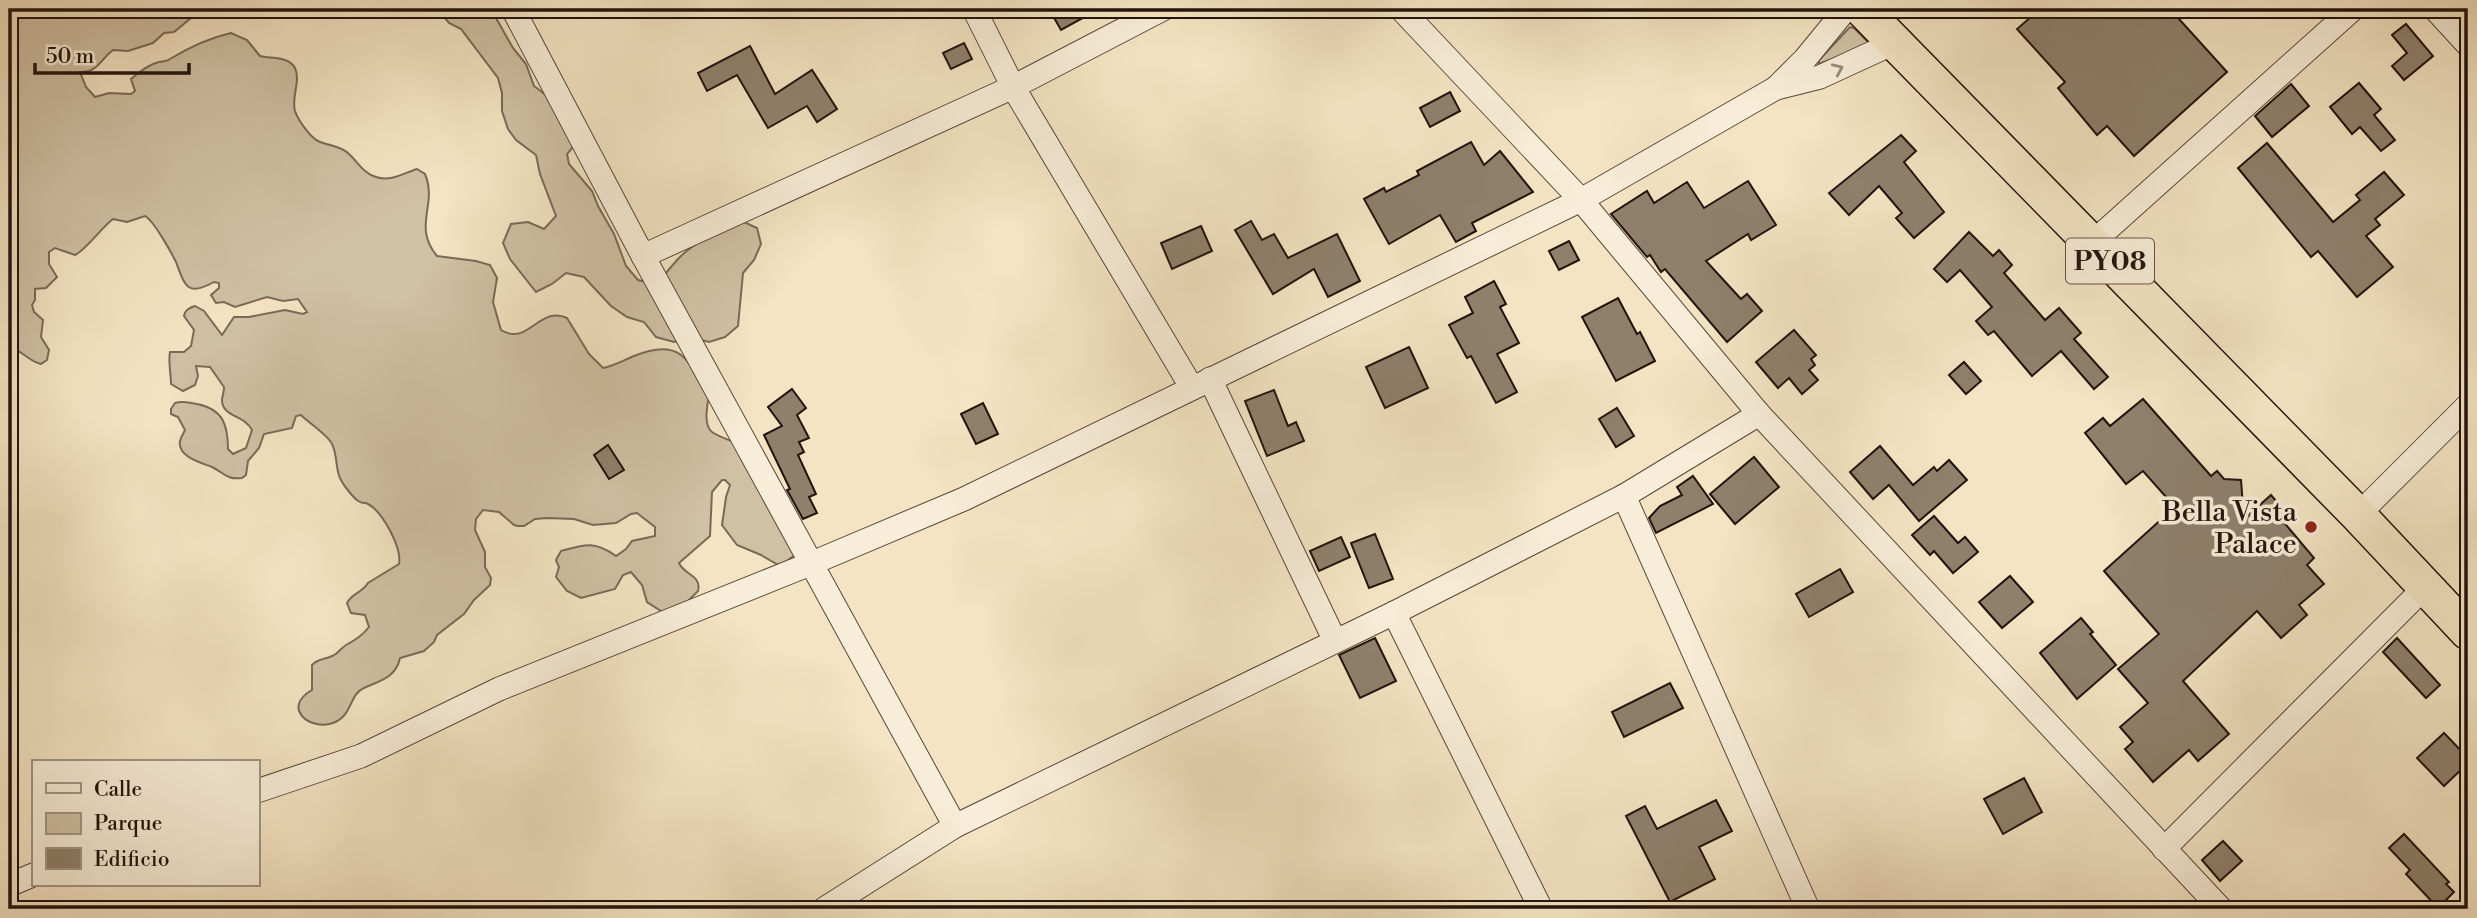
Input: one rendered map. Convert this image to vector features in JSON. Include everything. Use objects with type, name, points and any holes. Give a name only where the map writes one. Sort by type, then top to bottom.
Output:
[{"type":"highway","name":"PY08","points":[[1865,11],[2358,515],[2468,632]]},
{"type":"street","points":[[513,9],[643,256],[955,826]]},
{"type":"street","points":[[975,9],[1013,87],[1201,383],[1335,641]]},
{"type":"street","points":[[643,256],[1013,87],[1163,9]]},
{"type":"street","points":[[1401,9],[1581,200],[1759,414],[2221,909]]},
{"type":"street","points":[[2092,243],[2353,9]]},
{"type":"street","points":[[2435,9],[2468,45]]},
{"type":"street","points":[[259,790],[361,757],[499,689],[964,499],[1581,200],[1776,88],[1805,59],[1865,11]]},
{"type":"street","points":[[1776,88],[1820,77],[1896,42]]},
{"type":"street","points":[[2358,515],[2468,405]]},
{"type":"street","points":[[824,909],[955,826],[1394,612],[1624,496],[1759,414]]},
{"type":"street","points":[[1624,496],[1808,909]]},
{"type":"street","points":[[2164,849],[2426,586]]},
{"type":"street","points":[[1394,612],[1541,909]]},
{"type":"street","points":[[9,885],[32,875]]},
{"type":"green space","points":[[9,9],[202,9],[174,32],[164,33],[153,43],[128,51],[113,50],[95,68],[80,72],[86,87],[95,97],[109,93],[131,94],[135,91],[131,79],[145,69],[231,33],[247,40],[260,56],[289,61],[297,73],[295,111],[315,139],[345,150],[364,170],[376,177],[392,178],[417,169],[425,174],[429,196],[426,235],[430,245],[437,256],[490,265],[497,278],[493,302],[501,330],[510,334],[519,333],[549,317],[557,315],[567,318],[589,354],[603,368],[662,349],[681,355],[710,394],[706,414],[709,429],[743,446],[795,555],[780,566],[737,545],[722,525],[730,485],[722,480],[712,492],[710,536],[679,563],[695,578],[698,591],[676,613],[664,613],[647,602],[642,585],[631,572],[623,575],[615,589],[581,598],[567,591],[556,577],[559,567],[556,560],[561,551],[590,545],[616,556],[632,541],[655,536],[655,527],[637,513],[616,523],[593,525],[574,519],[547,518],[535,519],[524,526],[518,526],[499,512],[483,510],[476,519],[475,530],[485,552],[485,567],[491,578],[490,585],[464,614],[437,635],[424,651],[400,658],[391,674],[359,691],[339,720],[324,725],[308,721],[302,716],[299,704],[312,690],[312,665],[336,654],[369,627],[365,615],[351,613],[347,603],[368,583],[399,564],[398,549],[380,514],[368,504],[358,501],[342,482],[330,441],[301,415],[296,416],[292,428],[264,434],[259,448],[248,461],[246,475],[242,478],[229,477],[186,455],[180,447],[185,430],[178,417],[171,414],[175,403],[206,406],[218,414],[227,433],[228,449],[233,454],[246,448],[252,430],[244,421],[225,409],[222,399],[224,387],[210,367],[196,366],[198,376],[195,385],[183,391],[171,384],[169,360],[170,352],[184,352],[191,346],[194,330],[184,316],[185,312],[195,306],[204,311],[222,335],[234,317],[285,310],[303,314],[307,312],[298,299],[283,301],[267,297],[235,307],[224,302],[216,303],[211,295],[219,288],[219,283],[214,282],[198,289],[188,287],[166,244],[149,219],[145,216],[127,222],[113,219],[75,255],[55,248],[49,252],[49,264],[57,277],[46,288],[35,289],[32,305],[34,312],[43,320],[41,337],[49,350],[47,360],[41,364],[36,363],[9,347]]},
{"type":"green space","points":[[437,9],[497,9],[496,18],[513,48],[526,64],[534,86],[551,99],[573,147],[567,154],[569,164],[592,191],[614,234],[626,266],[638,280],[655,284],[692,247],[742,221],[757,228],[761,244],[754,260],[743,273],[738,326],[725,337],[709,342],[691,337],[674,342],[656,337],[644,322],[627,317],[611,306],[584,277],[566,273],[536,292],[510,259],[503,243],[511,224],[528,222],[544,229],[556,216],[540,174],[536,155],[516,140],[508,129],[502,111],[502,93],[498,78],[461,29],[449,23]]},
{"type":"green space","points":[[1850,27],[1868,42],[1866,46],[1819,64],[1819,60]]},
{"type":"building","points":[[1049,9],[1099,9],[1061,30]]},
{"type":"building","points":[[2040,9],[2170,9],[2227,72],[2134,156],[2107,126],[2097,135],[2058,88],[2065,82],[2017,29]]},
{"type":"building","points":[[2406,24],[2433,56],[2404,80],[2392,66],[2407,53],[2392,35]]},
{"type":"building","points":[[964,43],[972,59],[951,69],[943,53]]},
{"type":"building","points":[[750,46],[775,94],[812,70],[837,109],[817,122],[807,106],[768,128],[737,75],[707,91],[698,73]]},
{"type":"building","points":[[2359,83],[2381,109],[2374,115],[2395,140],[2381,151],[2360,127],[2352,134],[2330,107]]},
{"type":"building","points":[[2291,84],[2309,106],[2272,137],[2255,116]]},
{"type":"building","points":[[1450,92],[1460,111],[1430,127],[1420,108]]},
{"type":"building","points":[[1901,135],[1916,151],[1904,162],[1944,212],[1914,238],[1896,218],[1902,213],[1879,186],[1849,215],[1829,193]]},
{"type":"building","points":[[1471,142],[1484,165],[1500,151],[1533,192],[1472,223],[1476,231],[1456,242],[1440,215],[1389,244],[1364,199],[1384,188],[1386,192],[1419,175],[1417,171]]},
{"type":"building","points":[[2267,143],[2333,222],[2360,200],[2356,195],[2384,172],[2404,195],[2375,219],[2380,225],[2366,236],[2393,267],[2357,297],[2318,251],[2311,257],[2238,168]]},
{"type":"building","points":[[1748,181],[1776,225],[1751,240],[1748,234],[1706,261],[1741,299],[1747,294],[1762,311],[1727,342],[1665,269],[1661,272],[1650,255],[1647,257],[1611,214],[1647,191],[1654,203],[1687,182],[1704,208]]},
{"type":"building","points":[[1251,221],[1262,240],[1274,234],[1288,258],[1337,234],[1360,281],[1328,297],[1314,269],[1273,294],[1235,230]]},
{"type":"building","points":[[1201,226],[1212,251],[1172,269],[1161,243]]},
{"type":"building","points":[[1969,232],[1993,256],[1999,250],[2012,265],[2004,273],[2045,320],[2059,308],[2081,333],[2074,339],[2108,377],[2094,389],[2061,351],[2032,376],[1994,331],[1988,335],[1976,321],[1992,307],[1960,270],[1947,282],[1934,269]]},
{"type":"building","points":[[1569,241],[1579,260],[1559,270],[1549,251]]},
{"type":"building","points":[[1494,281],[1506,304],[1500,307],[1519,343],[1497,354],[1517,392],[1496,403],[1471,356],[1467,358],[1449,325],[1473,313],[1465,297]]},
{"type":"building","points":[[1618,298],[1655,361],[1616,381],[1582,317]]},
{"type":"building","points":[[1794,330],[1816,355],[1811,359],[1815,365],[1809,370],[1818,380],[1802,394],[1789,378],[1778,388],[1756,362]]},
{"type":"building","points":[[1409,347],[1428,388],[1385,408],[1366,367]]},
{"type":"building","points":[[1964,362],[1981,381],[1966,394],[1949,375]]},
{"type":"building","points":[[792,389],[806,408],[797,415],[809,438],[799,442],[804,452],[798,455],[816,494],[809,497],[817,513],[803,519],[787,490],[790,489],[764,435],[782,426],[768,407]]},
{"type":"building","points":[[1274,390],[1288,426],[1296,422],[1304,441],[1267,456],[1245,401]]},
{"type":"building","points":[[2143,399],[2211,476],[2217,471],[2224,479],[2241,480],[2244,519],[2271,495],[2287,514],[2281,519],[2314,558],[2307,565],[2324,584],[2299,605],[2307,615],[2281,638],[2257,611],[2183,681],[2229,734],[2198,761],[2189,750],[2153,782],[2125,749],[2133,742],[2120,727],[2148,703],[2118,669],[2159,634],[2104,571],[2175,507],[2143,471],[2126,484],[2085,433],[2103,418],[2110,426]]},
{"type":"building","points":[[983,403],[998,434],[976,444],[961,414]]},
{"type":"building","points":[[1617,408],[1634,436],[1616,447],[1599,419]]},
{"type":"building","points":[[608,445],[624,470],[609,479],[594,455]]},
{"type":"building","points":[[1880,446],[1913,485],[1934,467],[1937,471],[1949,460],[1967,480],[1919,521],[1889,485],[1873,499],[1850,472]]},
{"type":"building","points":[[1754,457],[1779,487],[1735,524],[1710,494]]},
{"type":"building","points":[[1693,476],[1713,504],[1656,533],[1649,518],[1660,506],[1682,495],[1677,487]]},
{"type":"building","points":[[1934,516],[1958,543],[1965,537],[1978,552],[1953,573],[1934,551],[1930,555],[1912,535]]},
{"type":"building","points":[[1375,534],[1393,579],[1369,588],[1351,543]]},
{"type":"building","points":[[1341,537],[1350,557],[1319,571],[1310,551]]},
{"type":"building","points":[[1840,569],[1853,592],[1809,617],[1796,594]]},
{"type":"building","points":[[2010,576],[2033,602],[2002,628],[1979,602]]},
{"type":"building","points":[[2081,618],[2093,632],[2090,634],[2116,665],[2077,699],[2040,653]]},
{"type":"building","points":[[1375,638],[1396,681],[1360,698],[1339,655]]},
{"type":"building","points":[[2397,638],[2440,685],[2426,698],[2383,652]]},
{"type":"building","points":[[1670,683],[1683,708],[1624,737],[1612,712]]},
{"type":"building","points":[[2444,733],[2468,758],[2468,763],[2444,786],[2417,758]]},
{"type":"building","points":[[2024,778],[2042,812],[2003,834],[1984,799]]},
{"type":"building","points":[[1716,800],[1732,831],[1699,847],[1715,879],[1670,902],[1626,816],[1645,806],[1657,829]]},
{"type":"building","points":[[2404,834],[2449,882],[2446,884],[2454,892],[2438,908],[2406,874],[2410,870],[2389,848]]},
{"type":"building","points":[[2223,841],[2242,861],[2220,881],[2202,860]]},
{"type":"place","name":"Bella Vista Palace","points":[[2311,527]]}]
